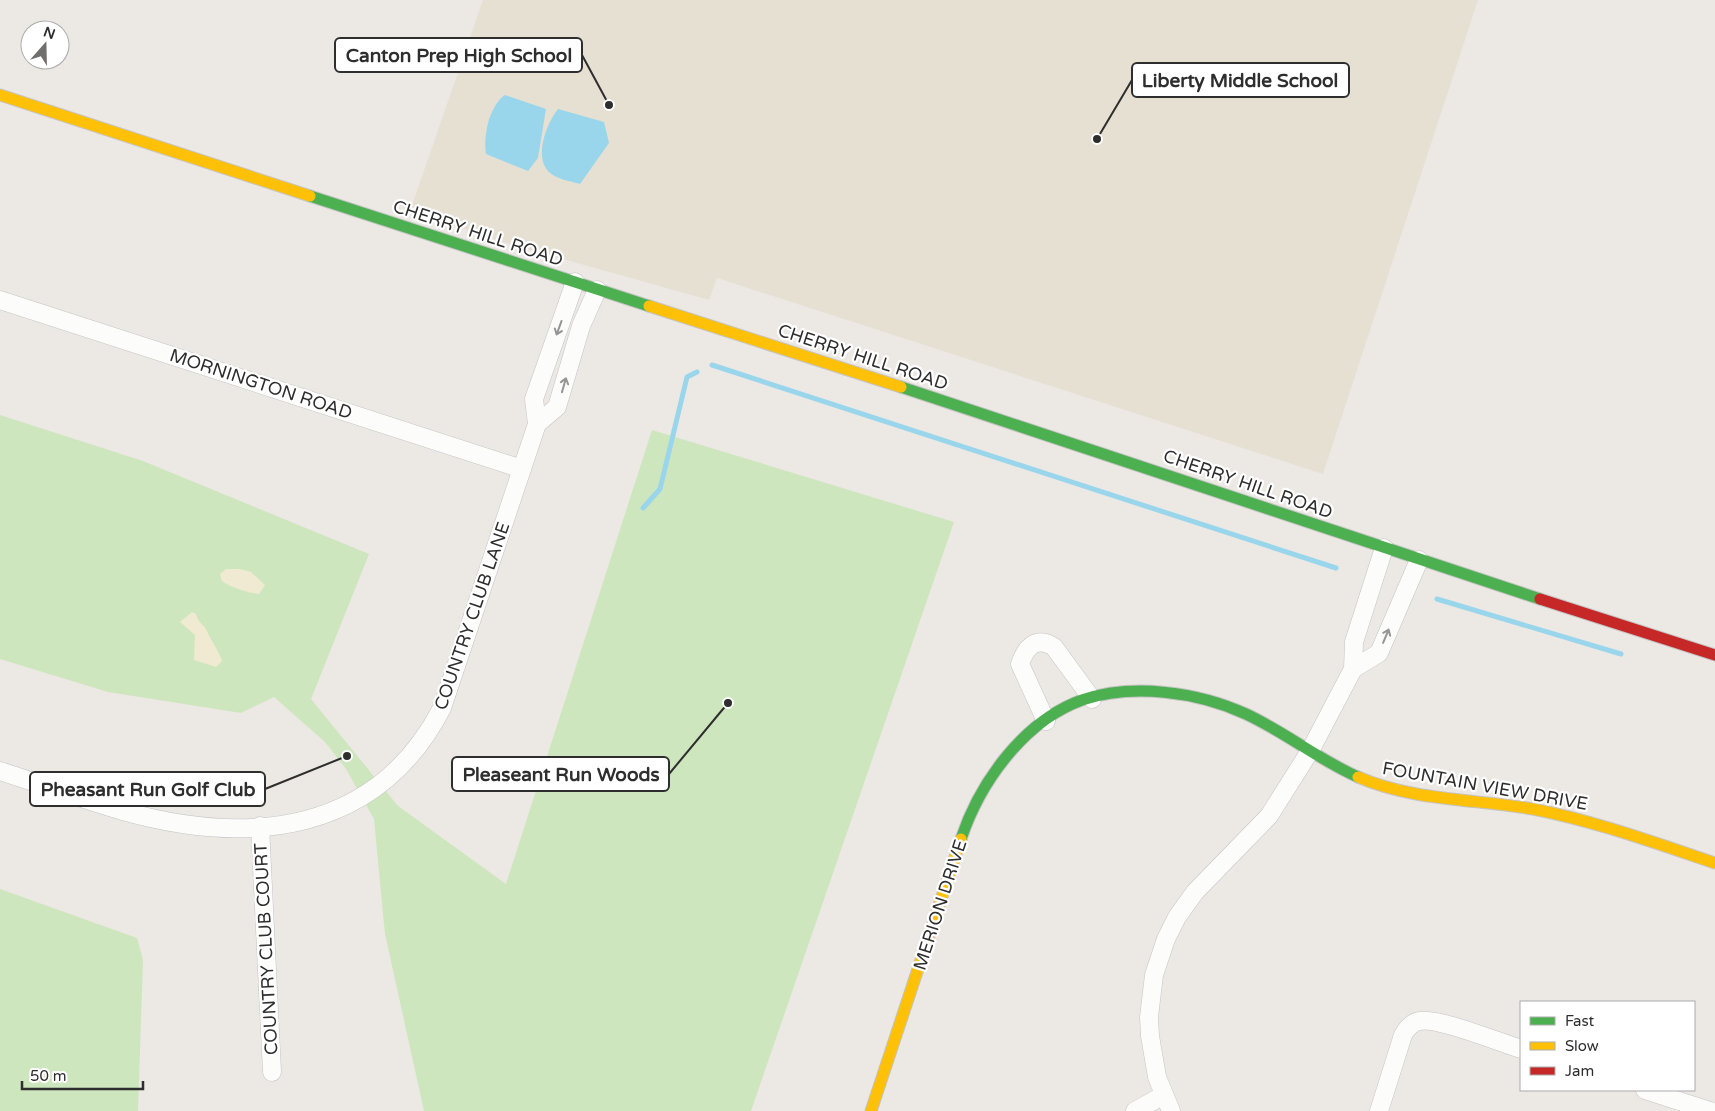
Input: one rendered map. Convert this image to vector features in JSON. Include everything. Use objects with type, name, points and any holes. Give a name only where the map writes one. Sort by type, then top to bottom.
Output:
[{"type":"main road","name":"CHERRY HILL ROAD","points":[[0,94],[597,290],[1195,483],[1419,560],[1715,655]]},
{"type":"main road","name":"MERION DRIVE","points":[[871,1111],[968,818],[982,790],[1000,764],[1046,721],[1064,708],[1092,699],[1138,693],[1169,693],[1197,697],[1246,714],[1310,751]]},
{"type":"main road","name":"FOUNTAIN VIEW DRIVE","points":[[1310,751],[1352,775],[1386,787],[1546,812],[1586,822],[1715,864]]},
{"type":"street","name":"COUNTRY CLUB LANE","points":[[0,771],[123,811],[204,826],[260,826],[304,822],[328,815],[351,804],[392,775],[422,742],[442,708],[537,424],[534,399],[575,282]]},
{"type":"street","points":[[537,424],[557,407],[581,326],[597,290]]},
{"type":"street","name":"MORNINGTON ROAD","points":[[0,300],[522,469]]},
{"type":"street","points":[[1135,1111],[1167,1103],[1153,1058],[1149,1018],[1154,975],[1166,939],[1177,917],[1195,892],[1269,816],[1310,751],[1353,669],[1354,642],[1384,548]]},
{"type":"street","points":[[1353,669],[1379,653],[1419,560]]},
{"type":"street","points":[[1046,721],[1020,664],[1024,651],[1035,642],[1046,642],[1054,647],[1092,699]]},
{"type":"street","name":"COUNTRY CLUB COURT","points":[[260,826],[272,1072]]},
{"type":"street","points":[[1379,1111],[1403,1035],[1408,1028],[1419,1021],[1434,1021],[1520,1049]]},
{"type":"street","points":[[1648,1091],[1710,1111]]},
{"type":"shaded area","points":[[483,0],[1478,0],[1323,474],[717,278],[709,300],[506,243],[410,211]]},
{"type":"green space","points":[[0,415],[143,461],[369,554],[311,699],[398,806],[506,884],[652,430],[954,522],[751,1111],[424,1111],[385,934],[374,819],[346,769],[325,742],[274,697],[241,713],[108,692],[0,659]]},
{"type":"green space","points":[[0,889],[137,938],[143,960],[138,1111],[0,1111]]},
{"type":"sand","points":[[226,569],[240,569],[251,572],[265,585],[259,594],[235,588],[222,581],[220,574]]},
{"type":"sand","points":[[192,612],[196,614],[206,629],[221,657],[222,661],[216,667],[194,660],[195,635],[180,622]]},
{"type":"water","points":[[505,95],[546,109],[538,158],[528,171],[486,154],[485,139],[488,122],[495,106]]},
{"type":"water","points":[[558,109],[604,122],[609,143],[580,184],[555,176],[548,171],[544,164],[542,148],[546,131]]},
{"type":"waterway","points":[[712,365],[1336,568]]},
{"type":"waterway","points":[[643,508],[660,489],[687,377],[697,372]]},
{"type":"waterway","points":[[1437,599],[1621,654]]},
{"type":"traffic: fast","points":[[310,196],[649,306]]},
{"type":"traffic: fast","points":[[901,387],[1540,599]]},
{"type":"traffic: fast","points":[[961,839],[969,818],[992,776],[1023,738],[1061,710],[1082,700],[1102,695],[1122,692],[1165,692],[1186,695],[1227,706],[1260,721],[1330,763],[1358,777]]},
{"type":"traffic: slow","points":[[0,95],[310,196]]},
{"type":"traffic: slow","points":[[649,306],[901,387]]},
{"type":"traffic: slow","points":[[1358,777],[1400,791],[1533,809],[1556,814],[1625,833],[1715,863]]},
{"type":"traffic: slow","points":[[871,1111],[961,839]]},
{"type":"traffic: jam","points":[[1540,599],[1715,655]]},
{"type":"place","name":"Canton Prep High School","points":[[609,105]]},
{"type":"place","name":"Liberty Middle School","points":[[1097,139]]},
{"type":"place","name":"Pleaseant Run Woods","points":[[728,703]]},
{"type":"place","name":"Pheasant Run Golf Club","points":[[347,756]]}]
